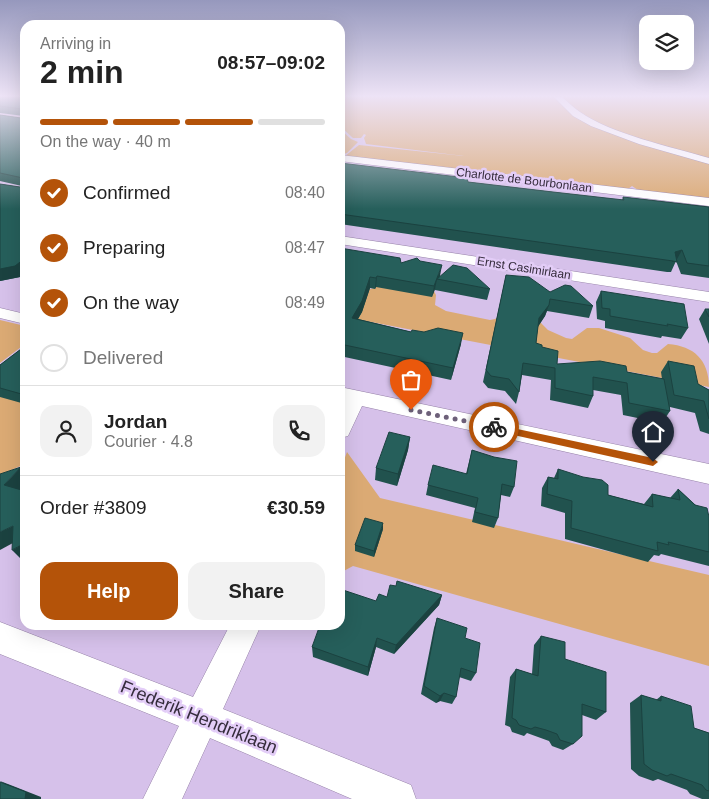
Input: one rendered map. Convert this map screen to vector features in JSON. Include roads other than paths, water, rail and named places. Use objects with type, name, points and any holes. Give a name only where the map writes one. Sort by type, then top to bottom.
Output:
[{"type":"street","points":[[622,134],[709,161]]},
{"type":"street","name":"Charlotte de Bourbonlaan","points":[[345,159],[709,202]]},
{"type":"street","name":"Ernst Casimirlaan","points":[[345,241],[709,297]]},
{"type":"street","points":[[345,408],[348,395],[709,474]]},
{"type":"street","points":[[162,799],[244,630]]},
{"type":"street","name":"Frederik Hendriklaan","points":[[0,638],[202,717],[397,799]]}]
